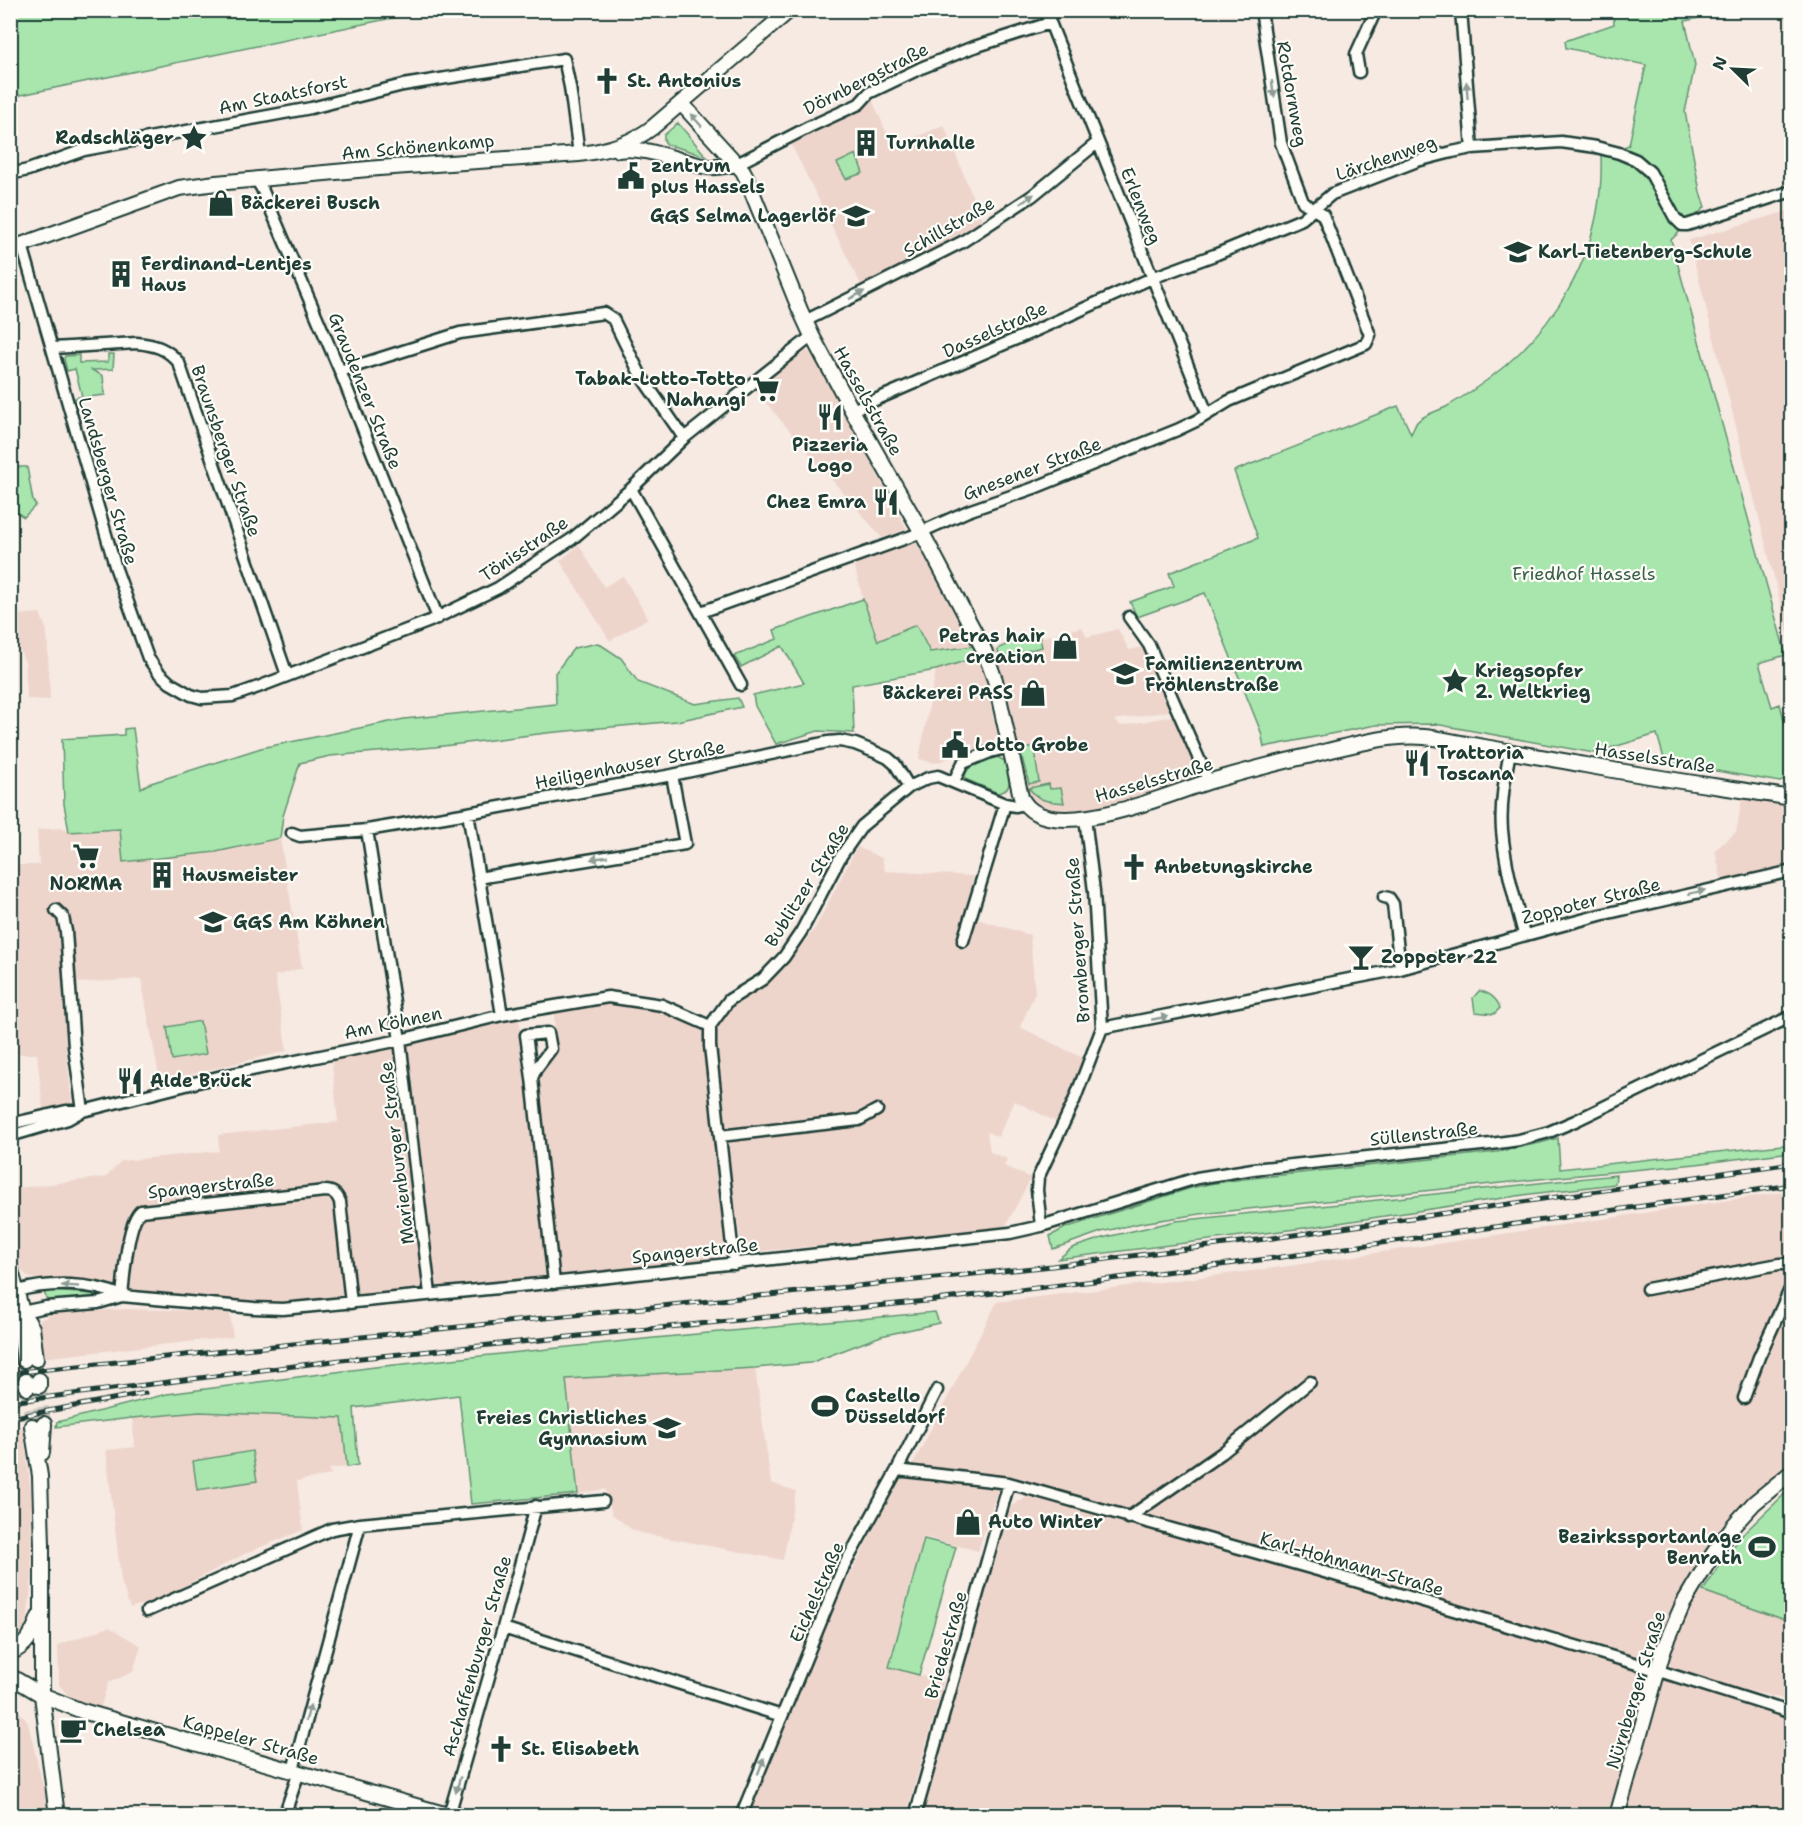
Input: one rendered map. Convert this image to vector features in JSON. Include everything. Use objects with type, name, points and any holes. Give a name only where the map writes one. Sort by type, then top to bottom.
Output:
[{"type":"street","name":"Am Schönenkamp","points":[[16,247],[179,188],[379,168],[579,154],[611,149],[635,139],[653,127],[790,10]]},
{"type":"street","name":"Dörnbergstraße","points":[[736,164],[859,104],[869,93],[921,68],[1060,10]]},
{"type":"street","name":"Rotdornweg","points":[[1261,10],[1281,143],[1303,202],[1323,215],[1370,335],[1368,342]]},
{"type":"street","points":[[1359,72],[1356,54],[1376,10]]},
{"type":"street","points":[[1461,10],[1472,148]]},
{"type":"street","name":"Erlenweg","points":[[1047,16],[1207,413]]},
{"type":"street","name":"Am Staatsforst","points":[[10,174],[84,150],[311,108],[403,85],[564,58],[579,154]]},
{"type":"street","name":"Hasselsstraße","points":[[681,103],[743,171],[812,336],[921,531],[988,658],[1019,788],[1024,804],[1030,810],[1063,819],[1084,818],[1148,804],[1209,782],[1307,756],[1379,740],[1424,737],[1609,770],[1791,798]]},
{"type":"street","points":[[653,127],[651,143],[659,156]]},
{"type":"street","name":"Lärchenweg","points":[[1152,278],[1302,219],[1332,194],[1417,161],[1472,148],[1561,142],[1619,153],[1636,160],[1650,172],[1675,218],[1682,225],[1791,191]]},
{"type":"street","name":"Schillstraße","points":[[805,321],[962,242],[1032,196],[1097,143]]},
{"type":"street","points":[[611,149],[618,151],[634,149],[714,167],[749,184]]},
{"type":"street","points":[[714,167],[725,152]]},
{"type":"street","points":[[714,167],[736,164]]},
{"type":"street","name":"Graudenzer Straße","points":[[256,179],[340,371],[438,618]]},
{"type":"street","name":"Landsberger Straße","points":[[16,247],[53,348],[116,569],[148,658],[170,684],[202,698]]},
{"type":"street","name":"Dasselstraße","points":[[852,410],[1152,278]]},
{"type":"street","points":[[340,371],[460,333],[604,312],[613,320],[641,376],[684,438]]},
{"type":"street","name":"Tönisstraße","points":[[202,698],[233,696],[438,618],[498,588],[558,549],[631,489],[684,438],[812,336]]},
{"type":"street","name":"Gnesener Straße","points":[[701,612],[1034,488],[1177,430],[1229,401],[1368,342]]},
{"type":"street","name":"Braunsberger Straße","points":[[53,348],[137,343],[162,348],[172,354],[179,363],[286,675]]},
{"type":"street","points":[[631,489],[741,684]]},
{"type":"street","points":[[1130,617],[1149,645],[1209,782]]},
{"type":"street","name":"Heiligenhauser Straße","points":[[292,833],[300,836],[367,830],[672,776],[840,741],[888,758],[895,764],[909,787]]},
{"type":"street","points":[[954,781],[963,763],[1010,747]]},
{"type":"street","points":[[1510,752],[1503,799],[1502,828],[1511,885],[1524,934]]},
{"type":"street","points":[[478,878],[684,844],[672,776]]},
{"type":"street","points":[[909,787],[933,776],[954,781],[1005,804],[1016,806],[1024,804]]},
{"type":"street","name":"Bublitzer Straße","points":[[710,1026],[729,1000],[763,979],[784,957],[801,932],[841,856],[862,826],[909,787]]},
{"type":"street","points":[[963,941],[1005,804]]},
{"type":"street","points":[[468,813],[502,1015]]},
{"type":"street","name":"Bromberger Straße","points":[[1041,1226],[1038,1178],[1074,1101],[1102,1028],[1094,891],[1084,818]]},
{"type":"street","name":"Marienburger Straße","points":[[367,830],[400,1040],[430,1294]]},
{"type":"street","name":"Zoppoter Straße","points":[[1102,1028],[1400,969],[1524,934],[1791,871]]},
{"type":"street","points":[[1384,897],[1389,898],[1393,904],[1400,969]]},
{"type":"street","points":[[56,910],[63,917],[66,931],[74,1047],[82,1111]]},
{"type":"street","name":"Am Köhnen","points":[[10,1124],[66,1111],[82,1111],[222,1076],[400,1040],[502,1015],[608,997],[662,1005],[710,1026]]},
{"type":"street","name":"Süllenstraße","points":[[1041,1226],[1197,1178],[1491,1144],[1549,1132],[1791,1016]]},
{"type":"street","points":[[710,1026],[710,1046],[734,1264]]},
{"type":"street","points":[[532,1078],[554,1283]]},
{"type":"street","points":[[720,1136],[859,1120],[877,1110]]},
{"type":"street","name":"Am Köhnen","points":[[10,1136],[68,1119],[82,1111]]},
{"type":"street","name":"Spangerstraße","points":[[122,1296],[132,1223],[141,1210],[325,1191],[334,1193],[340,1202],[351,1303]]},
{"type":"street","name":"Spangerstraße","points":[[14,1292],[37,1286],[70,1286],[103,1289],[122,1296],[283,1309],[734,1264],[1010,1233],[1041,1226]]},
{"type":"street","points":[[1647,1289],[1768,1266],[1791,1264]]},
{"type":"street","points":[[10,1267],[16,1313],[30,1360]]},
{"type":"street","points":[[1744,1398],[1791,1284]]},
{"type":"street","name":"Spangerstraße","points":[[16,1313],[46,1307],[98,1303],[122,1296]]},
{"type":"street","points":[[1128,1518],[1222,1453],[1310,1383]]},
{"type":"street","name":"Eichelstraße","points":[[741,1815],[843,1568],[897,1470],[937,1390]]},
{"type":"street","points":[[38,1425],[42,1695],[57,1815]]},
{"type":"street","name":"Karl-Hohmann-Straße","points":[[897,1470],[1008,1483],[1325,1573],[1658,1671],[1791,1713]]},
{"type":"street","name":"Nürnberger Straße","points":[[1617,1815],[1668,1638],[1678,1614],[1713,1554],[1743,1514],[1791,1472]]},
{"type":"street","name":"Briedestraße","points":[[915,1815],[1008,1483]]},
{"type":"street","points":[[147,1611],[332,1529],[360,1524],[603,1501]]},
{"type":"street","name":"Aschaffenburger Straße","points":[[450,1815],[536,1506]]},
{"type":"street","points":[[284,1815],[360,1524]]},
{"type":"street","points":[[10,1653],[25,1645],[33,1633],[42,1610]]},
{"type":"street","points":[[503,1628],[782,1716]]},
{"type":"street","name":"Kappeler Straße","points":[[10,1676],[42,1695],[82,1711],[450,1815]]},
{"type":"shaded area","points":[[870,95],[893,147],[944,125],[983,223],[863,289],[790,142]]},
{"type":"shaded area","points":[[1792,210],[1791,645],[1689,240]]},
{"type":"shaded area","points":[[804,350],[812,353],[907,529],[882,538],[754,389]]},
{"type":"shaded area","points":[[908,540],[917,544],[973,646],[930,652],[878,641],[854,565]]},
{"type":"shaded area","points":[[579,545],[604,587],[623,576],[648,618],[610,641],[560,561]]},
{"type":"shaded area","points":[[40,613],[47,631],[50,700],[27,699],[25,662],[11,631],[11,619],[16,615]]},
{"type":"shaded area","points":[[1082,627],[1087,637],[1118,629],[1129,650],[1143,647],[1170,711],[1114,720],[1121,726],[1177,715],[1200,770],[1195,783],[1082,814],[1043,810],[1026,800],[989,651]]},
{"type":"shaded area","points":[[978,657],[982,664],[997,734],[994,741],[935,763],[919,759],[936,670]]},
{"type":"shaded area","points":[[1743,794],[1791,802],[1791,868],[1722,883],[1715,850],[1736,832]]},
{"type":"shaded area","points":[[62,828],[69,832],[121,829],[123,862],[216,852],[280,838],[302,968],[275,976],[287,1051],[160,1082],[141,979],[77,983],[63,988],[66,1050],[72,1103],[43,1110],[37,1054],[11,1054],[11,865],[39,865],[37,830]]},
{"type":"shaded area","points":[[857,847],[882,858],[885,871],[972,876],[977,919],[1030,935],[1035,993],[1020,1027],[1087,1060],[1060,1124],[1015,1101],[998,1137],[987,1132],[990,1152],[1007,1159],[1004,1166],[1031,1178],[1004,1229],[753,1252],[740,1238],[711,1027],[730,1000],[770,982],[790,961],[815,928]]},
{"type":"shaded area","points":[[610,999],[664,1009],[707,1027],[726,1247],[715,1258],[559,1277],[536,1074],[555,1051],[554,1009]]},
{"type":"shaded area","points":[[519,1016],[549,1278],[432,1290],[403,1042]]},
{"type":"shaded area","points":[[399,1042],[426,1291],[282,1305],[126,1292],[102,1285],[30,1278],[18,1268],[11,1245],[10,1189],[106,1177],[121,1161],[219,1151],[218,1135],[338,1122],[331,1054]]},
{"type":"shaded area","points":[[1791,1191],[1791,1468],[1741,1512],[1658,1648],[1637,1659],[1010,1478],[913,1464],[997,1302],[1268,1269]]},
{"type":"shaded area","points":[[127,1309],[230,1314],[233,1337],[41,1358],[37,1328],[40,1320],[55,1313]]},
{"type":"shaded area","name":"Freies Christliches Gymnasium","points":[[755,1368],[771,1483],[796,1491],[783,1560],[641,1533],[631,1529],[612,1514],[605,1489],[578,1494],[566,1379]]},
{"type":"shaded area","points":[[200,1412],[343,1418],[347,1467],[329,1469],[331,1475],[297,1481],[303,1530],[244,1554],[162,1598],[130,1608],[121,1581],[106,1450],[135,1447],[132,1418]]},
{"type":"shaded area","points":[[23,1427],[31,1492],[32,1578],[26,1633],[17,1642],[11,1643],[11,1431]]},
{"type":"shaded area","points":[[900,1477],[999,1486],[978,1551],[924,1537],[888,1666],[944,1682],[906,1815],[749,1816],[834,1606]]},
{"type":"shaded area","points":[[1032,1493],[1634,1666],[1650,1683],[1611,1815],[921,1816],[1005,1510]]},
{"type":"shaded area","points":[[1703,1591],[1791,1622],[1791,1701],[1674,1672],[1666,1656],[1679,1617]]},
{"type":"shaded area","points":[[109,1627],[141,1646],[133,1672],[108,1683],[100,1709],[69,1696],[59,1685],[58,1645]]},
{"type":"shaded area","points":[[1671,1677],[1791,1716],[1791,1815],[1620,1816],[1656,1686],[1663,1679]]},
{"type":"shaded area","points":[[10,1698],[28,1723],[50,1815],[11,1815]]},
{"type":"green space","points":[[11,10],[426,11],[11,97]]},
{"type":"green space","name":"Friedhof Hassels","points":[[1613,11],[1731,11],[1685,21],[1695,65],[1685,112],[1700,192],[1705,207],[1671,240],[1786,655],[1759,663],[1772,707],[1780,704],[1791,747],[1791,777],[1780,782],[1665,762],[1657,734],[1594,753],[1435,724],[1376,725],[1264,747],[1261,732],[1205,593],[1137,617],[1130,602],[1174,586],[1169,573],[1258,538],[1234,471],[1398,406],[1411,434],[1416,423],[1426,415],[1456,401],[1502,368],[1528,344],[1550,318],[1569,289],[1584,258],[1594,225],[1600,191],[1601,155],[1629,145],[1646,65],[1566,48],[1565,41],[1614,24]]},
{"type":"green space","points":[[678,123],[706,156],[666,144],[664,135]]},
{"type":"green space","points":[[856,154],[863,173],[846,179],[837,163]]},
{"type":"green space","points":[[108,354],[114,354],[113,369],[92,370],[103,376],[105,395],[75,401],[75,398],[82,396],[75,369],[67,371],[65,356],[79,355],[79,363],[108,362]]},
{"type":"green space","points":[[13,467],[27,467],[33,501],[36,505],[24,517],[11,509]]},
{"type":"green space","points":[[863,599],[878,641],[916,625],[930,652],[973,646],[978,657],[936,670],[852,685],[854,733],[818,731],[776,744],[755,706],[753,695],[804,683],[782,646],[741,667],[734,656],[777,639],[774,630]]},
{"type":"green space","points":[[1035,632],[1039,634],[1042,647],[999,656],[999,648]]},
{"type":"green space","points":[[598,643],[621,658],[638,682],[695,704],[738,698],[742,707],[677,721],[330,756],[300,763],[283,816],[280,838],[216,852],[123,862],[120,829],[69,832],[64,804],[62,739],[124,735],[124,729],[133,728],[141,788],[261,748],[404,719],[556,704],[555,673],[574,648]]},
{"type":"green space","points":[[1034,747],[1039,782],[1029,784],[1020,750]]},
{"type":"green space","points":[[997,757],[1005,761],[1009,776],[1009,785],[1004,791],[998,793],[965,779],[968,769],[972,766]]},
{"type":"green space","points":[[1049,784],[1050,789],[1061,788],[1064,803],[1040,798],[1029,788]]},
{"type":"green space","points":[[1479,991],[1489,994],[1497,1001],[1500,1008],[1494,1014],[1475,1012],[1473,998]]},
{"type":"green space","points":[[200,1021],[206,1054],[172,1060],[167,1027]]},
{"type":"green space","points":[[1558,1138],[1560,1169],[1791,1144],[1791,1152],[1696,1164],[1200,1214],[1101,1232],[1053,1249],[1050,1236],[1065,1228],[1209,1184],[1497,1152]]},
{"type":"green space","points":[[1616,1175],[1615,1184],[1530,1194],[1312,1227],[1058,1259],[1072,1248],[1102,1238],[1176,1221]]},
{"type":"green space","points":[[44,1292],[105,1295],[107,1298],[48,1303]]},
{"type":"green space","points":[[935,1312],[939,1323],[881,1336],[810,1363],[566,1379],[578,1494],[471,1504],[459,1395],[354,1408],[358,1465],[347,1467],[342,1418],[200,1412],[56,1427],[57,1422],[167,1394],[375,1367]]},
{"type":"green space","points":[[252,1451],[257,1481],[197,1490],[193,1461]]},
{"type":"green space","name":"Bezirkssportanlage Benrath","points":[[1791,1488],[1791,1622],[1703,1591],[1743,1534]]},
{"type":"green space","points":[[924,1539],[956,1547],[919,1675],[889,1667]]},
{"type":"tunnel","points":[[39,1386],[44,1424]]},
{"type":"tunnel","points":[[27,1388],[32,1426]]},
{"type":"railway","points":[[10,1373],[1052,1266],[1273,1238],[1792,1163]]},
{"type":"railway","points":[[10,1402],[341,1360],[936,1300],[1094,1281],[1275,1258],[1792,1185]]},
{"type":"railway","points":[[10,1418],[145,1393]]},
{"type":"place","name":"St. Antonius","points":[[607,81]]},
{"type":"place","name":"Radschläger","points":[[194,138]]},
{"type":"place","name":"Turnhalle","points":[[866,143]]},
{"type":"place","name":"zentrum plus Hassels","points":[[631,176]]},
{"type":"place","name":"Bäckerei Busch","points":[[221,203]]},
{"type":"place","name":"GGS Selma Lagerlöf","points":[[856,216]]},
{"type":"place","name":"Karl-Tietenberg-Schule","points":[[1518,252]]},
{"type":"place","name":"Ferdinand-Lentjes Haus","points":[[121,274]]},
{"type":"place","name":"Tabak-Lotto-Totto Nahangi","points":[[766,389]]},
{"type":"place","name":"Pizzeria Logo","points":[[830,417]]},
{"type":"place","name":"Chez Emra","points":[[886,502]]},
{"type":"place","name":"Petras hair creation","points":[[1065,646]]},
{"type":"place","name":"Familienzentrum Fröhlenstraße","points":[[1125,674]]},
{"type":"place","name":"Kriegsopfer 2. Weltkrieg","points":[[1455,681]]},
{"type":"place","name":"Bäckerei PASS","points":[[1033,693]]},
{"type":"place","name":"Lotto Grobe","points":[[955,745]]},
{"type":"place","name":"Trattoria Toscana","points":[[1417,763]]},
{"type":"place","name":"NORMA","points":[[86,856]]},
{"type":"place","name":"Anbetungskirche","points":[[1134,867]]},
{"type":"place","name":"Hausmeister","points":[[162,875]]},
{"type":"place","name":"GGS Am Köhnen","points":[[213,922]]},
{"type":"place","name":"Zoppoter 22","points":[[1361,957]]},
{"type":"place","name":"Alde Brück","points":[[130,1081]]},
{"type":"place","name":"Castello Düsseldorf","points":[[825,1406]]},
{"type":"place","name":"Freies Christliches Gymnasium","points":[[667,1428]]},
{"type":"place","name":"Auto Winter","points":[[968,1522]]},
{"type":"place","name":"Bezirkssportanlage Benrath","points":[[1762,1547]]},
{"type":"place","name":"Chelsea","points":[[73,1730]]},
{"type":"place","name":"St. Elisabeth","points":[[501,1749]]}]
